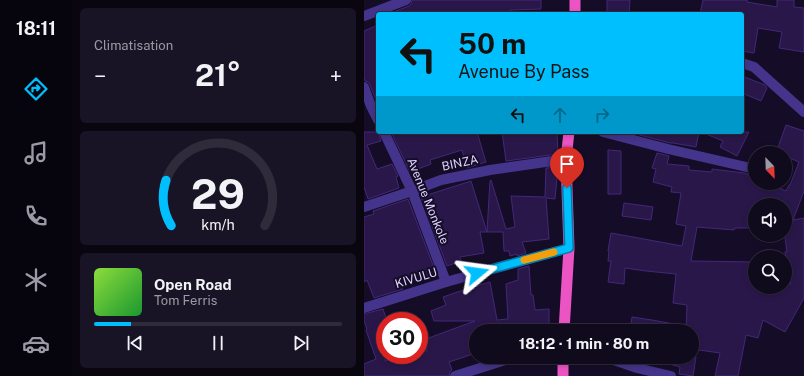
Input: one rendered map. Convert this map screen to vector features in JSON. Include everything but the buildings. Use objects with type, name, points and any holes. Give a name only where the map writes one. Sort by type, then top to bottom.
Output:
[{"type":"highway","points":[[575,0],[575,12]]},
{"type":"highway","points":[[564,324],[569,248],[566,159],[569,134]]},
{"type":"highway","points":[[563,364],[563,376]]},
{"type":"street","points":[[364,16],[406,0]]},
{"type":"street","points":[[744,64],[754,67],[804,112]]},
{"type":"street","points":[[364,87],[376,116]]},
{"type":"street","name":"Avenue Monkole","points":[[385,134],[412,191],[446,282]]},
{"type":"street","points":[[611,134],[748,167]]},
{"type":"street","name":"BINZA","points":[[364,207],[441,180],[490,170],[566,159]]},
{"type":"street","name":"KIVULU","points":[[364,308],[446,282],[569,248]]},
{"type":"street","points":[[455,376],[493,364]]},
{"type":"street","points":[[625,364],[670,376]]},
{"type":"slow traffic","points":[[524,260],[554,252]]},
{"type":"route","points":[[477,273],[569,248],[567,188]]}]
